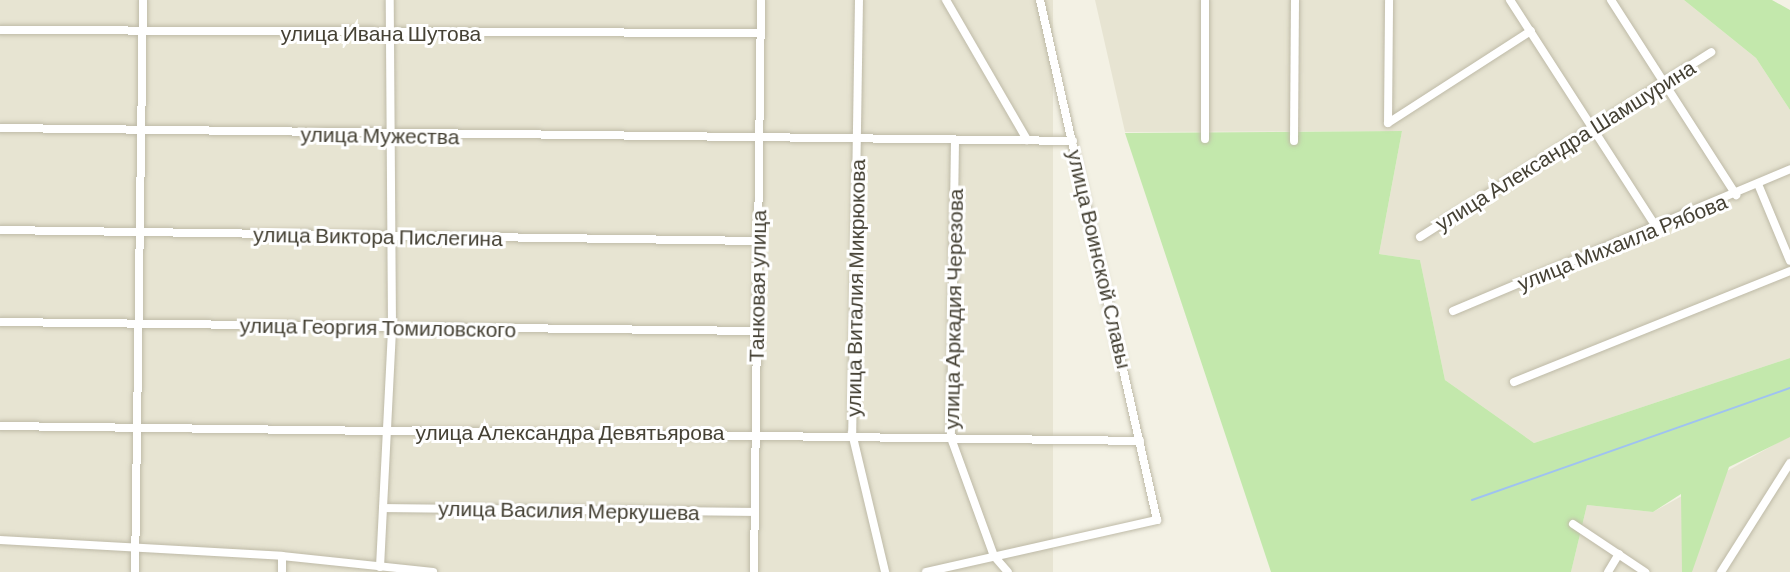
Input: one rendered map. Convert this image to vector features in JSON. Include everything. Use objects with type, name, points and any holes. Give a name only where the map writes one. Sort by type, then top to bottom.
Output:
[{"type":"street","points":[[135,572],[140,232],[139,130],[143,0]]},
{"type":"street","points":[[380,567],[392,327],[390,0]]},
{"type":"street","name":"Танковая улица","points":[[754,572],[761,0]]},
{"type":"street","name":"улица Виталия Микрюкова","points":[[859,0],[852,434],[885,572]]},
{"type":"street","points":[[946,0],[1027,140]]},
{"type":"street","name":"улица Воинской Славы","points":[[994,556],[1156,520],[1040,0]]},
{"type":"street","points":[[1204,139],[1205,0]]},
{"type":"street","points":[[1294,141],[1295,0]]},
{"type":"street","points":[[1389,0],[1388,123],[1531,31]]},
{"type":"street","points":[[1510,0],[1593,125],[1657,228]]},
{"type":"street","points":[[1611,0],[1662,83],[1736,195]]},
{"type":"street","name":"улица Ивана Шутова","points":[[0,30],[391,35],[761,33]]},
{"type":"street","name":"улица Александра Шамшурина","points":[[1419,237],[1711,52]]},
{"type":"street","name":"улица Мужества","points":[[0,128],[390,135],[1073,141]]},
{"type":"street","name":"улица Аркадия Черезова","points":[[955,140],[951,438],[994,556],[1008,572]]},
{"type":"street","name":"улица Михаила Рябова","points":[[1454,311],[1736,195],[1790,169]]},
{"type":"street","points":[[1758,184],[1790,261]]},
{"type":"street","name":"улица Виктора Пислегина","points":[[0,230],[757,241]]},
{"type":"street","points":[[1514,381],[1790,271]]},
{"type":"street","name":"улица Георгия Томиловского","points":[[0,322],[756,331]]},
{"type":"street","name":"улица Александра Девятьярова","points":[[0,426],[852,434],[1140,441]]},
{"type":"street","points":[[1721,572],[1790,463]]},
{"type":"street","name":"улица Василия Меркушева","points":[[383,508],[755,512]]},
{"type":"street","points":[[1573,524],[1645,572]]},
{"type":"street","points":[[0,540],[282,556],[433,572]]},
{"type":"street","points":[[1608,572],[1619,554]]},
{"type":"street","points":[[282,556],[282,572]]},
{"type":"street","points":[[926,572],[994,556]]},
{"type":"shaded area","points":[[0,0],[1053,0],[1053,572],[0,572]]},
{"type":"shaded area","points":[[1095,0],[1684,0],[1756,58],[1790,110],[1790,358],[1534,443],[1445,380],[1420,260],[1379,254],[1402,131],[1125,132]]},
{"type":"shaded area","points":[[1790,436],[1790,572],[1571,572],[1587,505],[1653,512]]},
{"type":"green space","points":[[1684,0],[1772,0],[1790,10],[1790,110],[1756,58]]},
{"type":"green space","points":[[1402,131],[1379,254],[1420,260],[1445,380],[1534,443],[1790,358],[1790,437],[1729,467],[1692,572],[1682,572],[1681,494],[1653,512],[1587,505],[1571,572],[1271,572],[1125,133]]},
{"type":"waterway","points":[[1472,500],[1790,388]]}]
